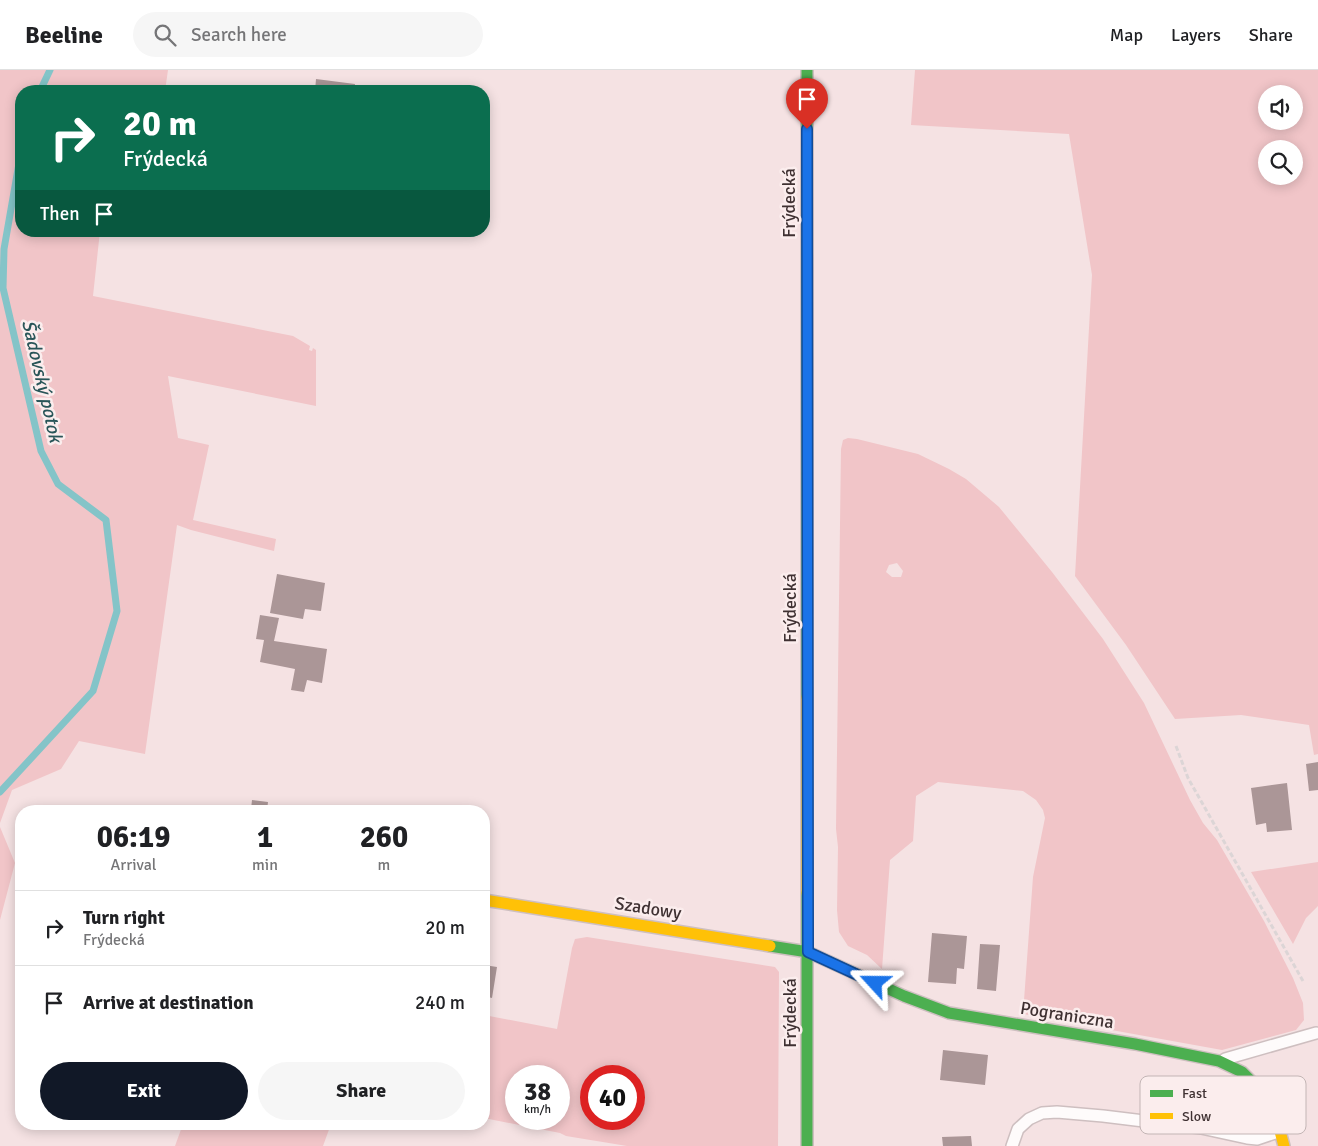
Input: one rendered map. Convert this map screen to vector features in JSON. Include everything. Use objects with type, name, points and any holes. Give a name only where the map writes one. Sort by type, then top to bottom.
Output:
[{"type":"main road","name":"Frýdecká","points":[[807,70],[807,1146]]},
{"type":"main road","name":"Szadowy","points":[[490,901],[808,952]]},
{"type":"main road","name":"Pograniczna","points":[[808,952],[904,996],[949,1013],[1135,1044],[1218,1061],[1242,1072],[1246,1076]]},
{"type":"lane","points":[[1218,1061],[1316,1033]]},
{"type":"lane","points":[[1012,1146],[1018,1129],[1029,1119],[1042,1113],[1057,1112],[1140,1121]]},
{"type":"lane","points":[[1229,1134],[1257,1139],[1271,1134]]},
{"type":"path","points":[[1176,746],[1188,778],[1303,981]]},
{"type":"shaded area","points":[[0,70],[168,70],[166,85],[15,85],[15,237],[99,237],[93,296],[293,336],[310,346],[309,350],[312,351],[313,348],[316,350],[316,406],[168,376],[178,438],[209,445],[193,520],[276,539],[274,551],[177,525],[145,754],[79,741],[61,769],[12,790],[0,823]]},
{"type":"shaded area","points":[[915,70],[1318,70],[1318,754],[1314,755],[1309,725],[1241,715],[1175,719],[1126,645],[1075,576],[1092,275],[1069,134],[911,125]]},
{"type":"shaded area","points":[[848,438],[857,439],[918,454],[966,479],[999,507],[1052,572],[1103,639],[1144,703],[1190,800],[1203,823],[1217,840],[1264,921],[1293,978],[1303,1003],[1304,1020],[1296,1030],[1222,1050],[1023,1014],[1033,877],[1045,818],[1043,810],[1036,800],[1023,791],[938,782],[916,796],[913,841],[890,860],[882,969],[867,955],[848,946],[839,932],[836,829],[841,449],[843,440]],"holes":[[[897,563],[903,571],[901,577],[892,577],[886,572],[889,565]]]},
{"type":"shaded area","points":[[0,827],[15,863],[0,920]]},
{"type":"shaded area","points":[[1318,862],[1318,906],[1306,918],[1293,944],[1251,872]]},
{"type":"shaded area","points":[[587,937],[775,967],[779,972],[778,1146],[627,1146],[566,1136],[545,1130],[570,1130],[570,1065],[505,1065],[505,1122],[490,1119],[490,1016],[557,1029],[575,939]]},
{"type":"shaded area","points":[[181,1130],[329,1130],[323,1146],[175,1146]]},
{"type":"building","points":[[316,79],[355,84],[355,85],[316,85]]},
{"type":"building","points":[[277,574],[325,583],[321,611],[305,609],[303,619],[270,613]]},
{"type":"building","points":[[260,615],[279,618],[274,641],[327,649],[322,683],[307,680],[304,692],[291,690],[295,669],[260,662],[264,640],[256,639]]},
{"type":"building","points":[[1318,762],[1318,790],[1309,791],[1306,764]]},
{"type":"building","points":[[1287,783],[1292,830],[1267,832],[1266,823],[1256,825],[1251,788]]},
{"type":"building","points":[[252,800],[268,802],[268,805],[251,805]]},
{"type":"building","points":[[932,933],[967,936],[964,969],[957,968],[956,984],[928,982]]},
{"type":"building","points":[[980,944],[1000,945],[996,991],[977,989]]},
{"type":"building","points":[[490,966],[497,967],[492,998],[490,998]]},
{"type":"building","points":[[943,1050],[988,1055],[985,1085],[940,1080]]},
{"type":"building","points":[[971,1136],[972,1146],[943,1146],[942,1137]]},
{"type":"waterway","name":"Šadovský potok","points":[[43,85],[50,70]]},
{"type":"waterway","name":"Šadovský potok","points":[[0,792],[93,691],[117,611],[106,520],[58,484],[41,451],[3,288],[4,249],[15,186]]},
{"type":"traffic: fast","points":[[807,70],[807,697]]},
{"type":"traffic: fast","points":[[807,893],[807,1146]]},
{"type":"traffic: fast","points":[[770,946],[808,952],[904,996],[949,1013],[1135,1044],[1219,1061],[1242,1072],[1246,1076]]},
{"type":"traffic: slow","points":[[807,697],[807,893]]},
{"type":"traffic: slow","points":[[490,901],[770,946]]},
{"type":"traffic: slow","points":[[1281,1134],[1284,1146]]},
{"type":"route","points":[[807,129],[808,952],[875,983]]}]
